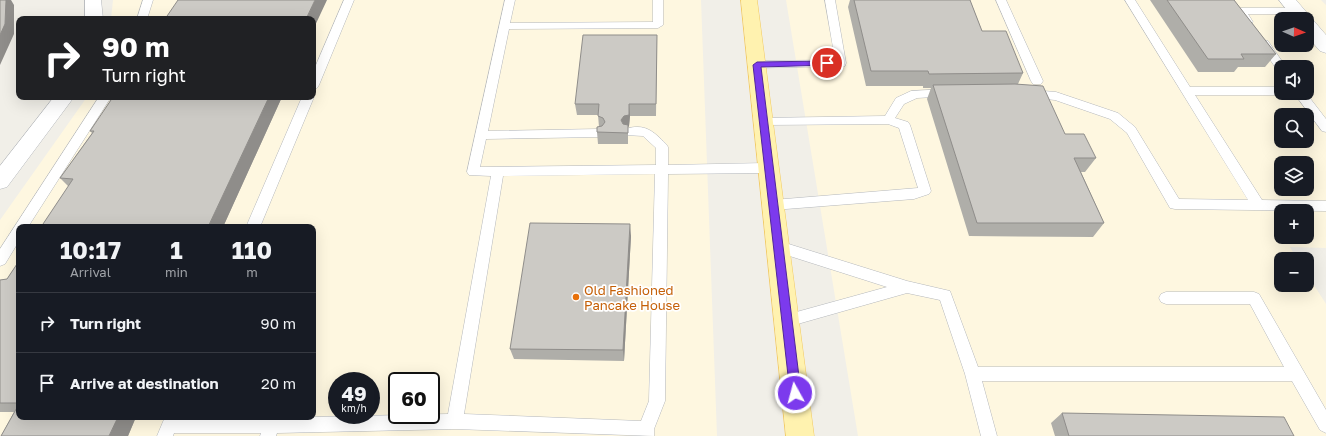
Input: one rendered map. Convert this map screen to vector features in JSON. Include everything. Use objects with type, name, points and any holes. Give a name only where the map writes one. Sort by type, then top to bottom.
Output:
[{"type":"main road","points":[[749,0],[800,436]]},
{"type":"street","points":[[92,0],[94,16]]},
{"type":"street","points":[[1314,33],[1326,47]]},
{"type":"street","points":[[0,181],[62,100]]},
{"type":"lane","points":[[143,16],[148,0]]},
{"type":"lane","points":[[316,78],[349,0]]},
{"type":"lane","points":[[510,0],[473,172],[769,168]]},
{"type":"lane","points":[[504,26],[658,25],[658,0]]},
{"type":"lane","points":[[757,65],[841,63],[830,0]]},
{"type":"lane","points":[[1001,0],[1037,81]]},
{"type":"lane","points":[[1130,0],[1258,205]]},
{"type":"lane","points":[[1276,60],[1238,8],[1278,12]]},
{"type":"lane","points":[[1186,91],[1274,91]]},
{"type":"lane","points":[[888,120],[900,101],[915,94],[961,93]]},
{"type":"lane","points":[[1021,93],[1056,96],[1114,116],[1131,130],[1175,204],[1326,206]]},
{"type":"lane","points":[[23,224],[102,100]]},
{"type":"lane","points":[[254,224],[307,100]]},
{"type":"lane","points":[[1305,100],[1326,128]]},
{"type":"lane","points":[[764,121],[888,120],[904,126],[925,191],[914,194],[773,205]]},
{"type":"lane","points":[[169,426],[270,430],[455,421],[646,433],[657,401],[662,146],[646,132],[629,132]]},
{"type":"lane","points":[[481,135],[599,133]]},
{"type":"lane","points":[[455,421],[498,172]]},
{"type":"lane","points":[[0,260],[16,235]]},
{"type":"lane","points":[[779,247],[907,287],[945,295],[973,374],[990,436]]},
{"type":"lane","points":[[787,321],[907,287]]},
{"type":"lane","points":[[1166,298],[1254,298],[1326,425]]},
{"type":"lane","points":[[973,374],[1296,374]]},
{"type":"shaded area","points":[[113,0],[701,0],[717,436],[0,436],[0,220],[85,100],[316,100],[316,16],[111,16]]},
{"type":"shaded area","points":[[786,0],[1321,0],[1326,5],[1326,248],[1290,247],[1293,252],[1274,252],[1274,292],[1314,292],[1314,285],[1326,304],[1326,436],[858,436]]},
{"type":"building","points":[[0,0],[6,0],[5,24],[0,35]]},
{"type":"building","points":[[178,0],[315,0],[307,16],[167,16]]},
{"type":"building","points":[[854,0],[970,0],[982,31],[1006,31],[1023,73],[929,74],[928,71],[871,71]]},
{"type":"building","points":[[1167,0],[1234,0],[1276,54],[1241,54],[1244,59],[1208,59]]},
{"type":"building","points":[[583,35],[657,35],[656,104],[629,104],[629,115],[624,116],[621,120],[623,124],[628,125],[628,133],[597,132],[597,127],[602,126],[605,122],[603,118],[598,116],[599,104],[575,104]]},
{"type":"building","points":[[1015,84],[1043,86],[1065,134],[1084,134],[1096,158],[1074,158],[1104,223],[977,223],[933,85]]},
{"type":"building","points":[[111,100],[268,100],[209,224],[43,224],[73,179],[60,178],[94,131],[90,131]]},
{"type":"building","name":"Old Fashioned Pancake House","points":[[530,223],[630,224],[623,350],[510,349]]},
{"type":"building","points":[[16,266],[16,403],[0,403],[0,280],[7,279]]},
{"type":"building","points":[[16,409],[16,420],[117,420],[109,436],[1,436]]},
{"type":"building","points":[[1062,413],[1284,417],[1294,436],[1069,436]]},
{"type":"place","name":"Old Fashioned Pancake House","points":[[576,297]]},
{"type":"route","points":[[795,393],[757,65],[827,63]]}]
